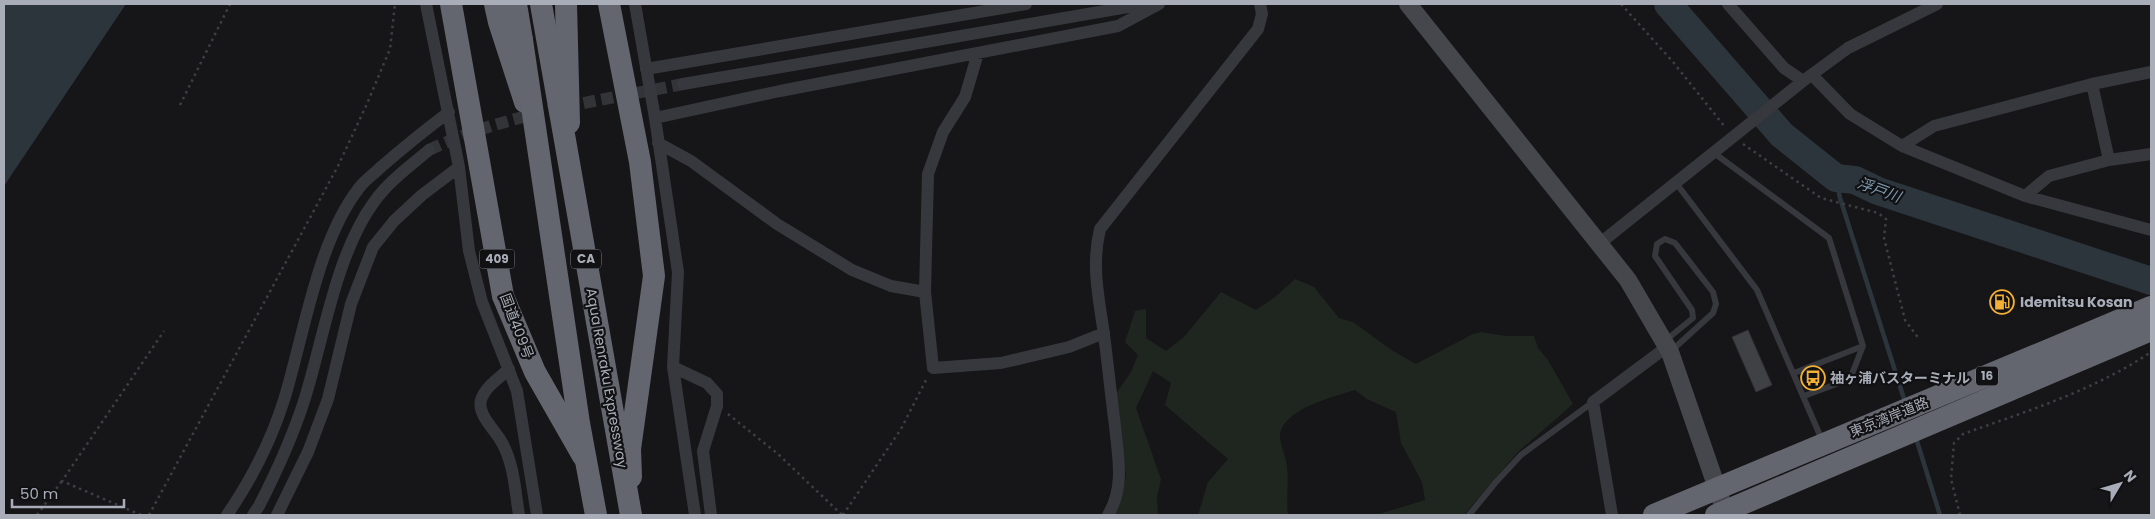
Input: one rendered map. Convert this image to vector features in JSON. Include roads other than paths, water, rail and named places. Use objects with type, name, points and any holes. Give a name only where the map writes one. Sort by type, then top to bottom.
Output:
[{"type":"highway","name":"国道409号","points":[[451,4],[503,296],[535,372],[591,469],[601,508]]},
{"type":"highway","points":[[495,4],[499,22],[549,173],[601,508]]},
{"type":"highway","name":"CA","points":[[516,4],[580,424],[601,508]]},
{"type":"highway","name":"Aqua Renraku Expressway","points":[[541,4],[630,515]]},
{"type":"highway","points":[[566,4],[569,120],[611,429],[630,515]]},
{"type":"highway","points":[[609,4],[640,162],[654,276],[630,449],[630,515]]},
{"type":"highway","name":"東京湾岸道路","points":[[1654,515],[2151,307]]},
{"type":"highway","name":"東京湾岸道路","points":[[1723,514],[2151,330]]},
{"type":"street","points":[[426,4],[459,167],[473,270],[482,302],[517,391],[536,515]]},
{"type":"street","points":[[635,4],[655,118],[678,272],[673,367],[695,515]]},
{"type":"street","points":[[646,69],[1026,4]]},
{"type":"street","points":[[683,84],[1145,4]]},
{"type":"street","points":[[655,118],[1118,26],[1159,4]]},
{"type":"street","points":[[1108,515],[1112,509],[1120,476],[1104,333],[1095,275],[1097,241],[1100,229],[1258,29],[1262,14],[1260,4]]},
{"type":"street","points":[[1408,4],[1628,280],[1668,346],[1717,488],[1723,514]]},
{"type":"street","points":[[1728,4],[1784,68],[1807,78],[1850,114],[1902,146],[2025,196],[2151,230]]},
{"type":"street","points":[[1599,244],[1807,78],[1848,48],[1915,9],[1938,4]]},
{"type":"street","points":[[978,53],[965,97],[943,132],[928,174],[925,292],[933,368],[1001,363],[1069,347],[1104,333]]},
{"type":"street","points":[[1902,146],[1934,126],[2092,84],[2151,72]]},
{"type":"street","points":[[2092,84],[2109,160]]},
{"type":"street","points":[[227,515],[242,493],[271,436],[283,401],[321,263],[341,214],[360,186],[414,138],[449,112]]},
{"type":"street","points":[[658,143],[691,161],[777,224],[852,270],[890,286],[925,292]]},
{"type":"street","points":[[253,515],[291,442],[306,397],[340,272],[353,240],[374,202],[401,173],[429,150]]},
{"type":"street","points":[[2025,196],[2049,176],[2109,160],[2151,154]]},
{"type":"street","points":[[277,515],[308,452],[328,399],[352,304],[373,247],[401,214],[422,195],[459,167]]},
{"type":"street","points":[[1612,515],[1593,402],[1668,346]]},
{"type":"street","points":[[673,367],[708,383],[717,394],[717,406],[703,451],[711,515]]},
{"type":"street","points":[[509,369],[486,390],[481,401],[482,412],[502,442],[511,464],[519,515]]},
{"type":"lane","points":[[1714,153],[1829,238],[1863,346],[1850,379],[1804,396]]},
{"type":"lane","points":[[1676,183],[1757,290],[1823,444]]},
{"type":"lane","points":[[1665,239],[1675,243],[1712,292],[1716,304],[1713,313],[1668,346],[1692,318],[1692,310],[1655,256],[1656,244],[1665,239]]},
{"type":"lane","points":[[1794,373],[1863,346]]},
{"type":"lane","points":[[1469,515],[1496,482],[1522,455],[1593,402]]},
{"type":"waterway","name":"浮戸川","points":[[1668,4],[1782,135],[1836,178],[1855,180],[1878,191],[2151,281]]},
{"type":"waterway","points":[[1836,178],[1840,198],[1905,402]]},
{"type":"waterway","points":[[1916,438],[1940,515]]},
{"type":"tunnel","points":[[429,150],[459,137],[522,117],[683,84]]},
{"type":"place","name":"Idemitsu Kosan","points":[[2002,302]]},
{"type":"place","name":"袖ヶ浦バスターミナル","points":[[1813,378]]}]
